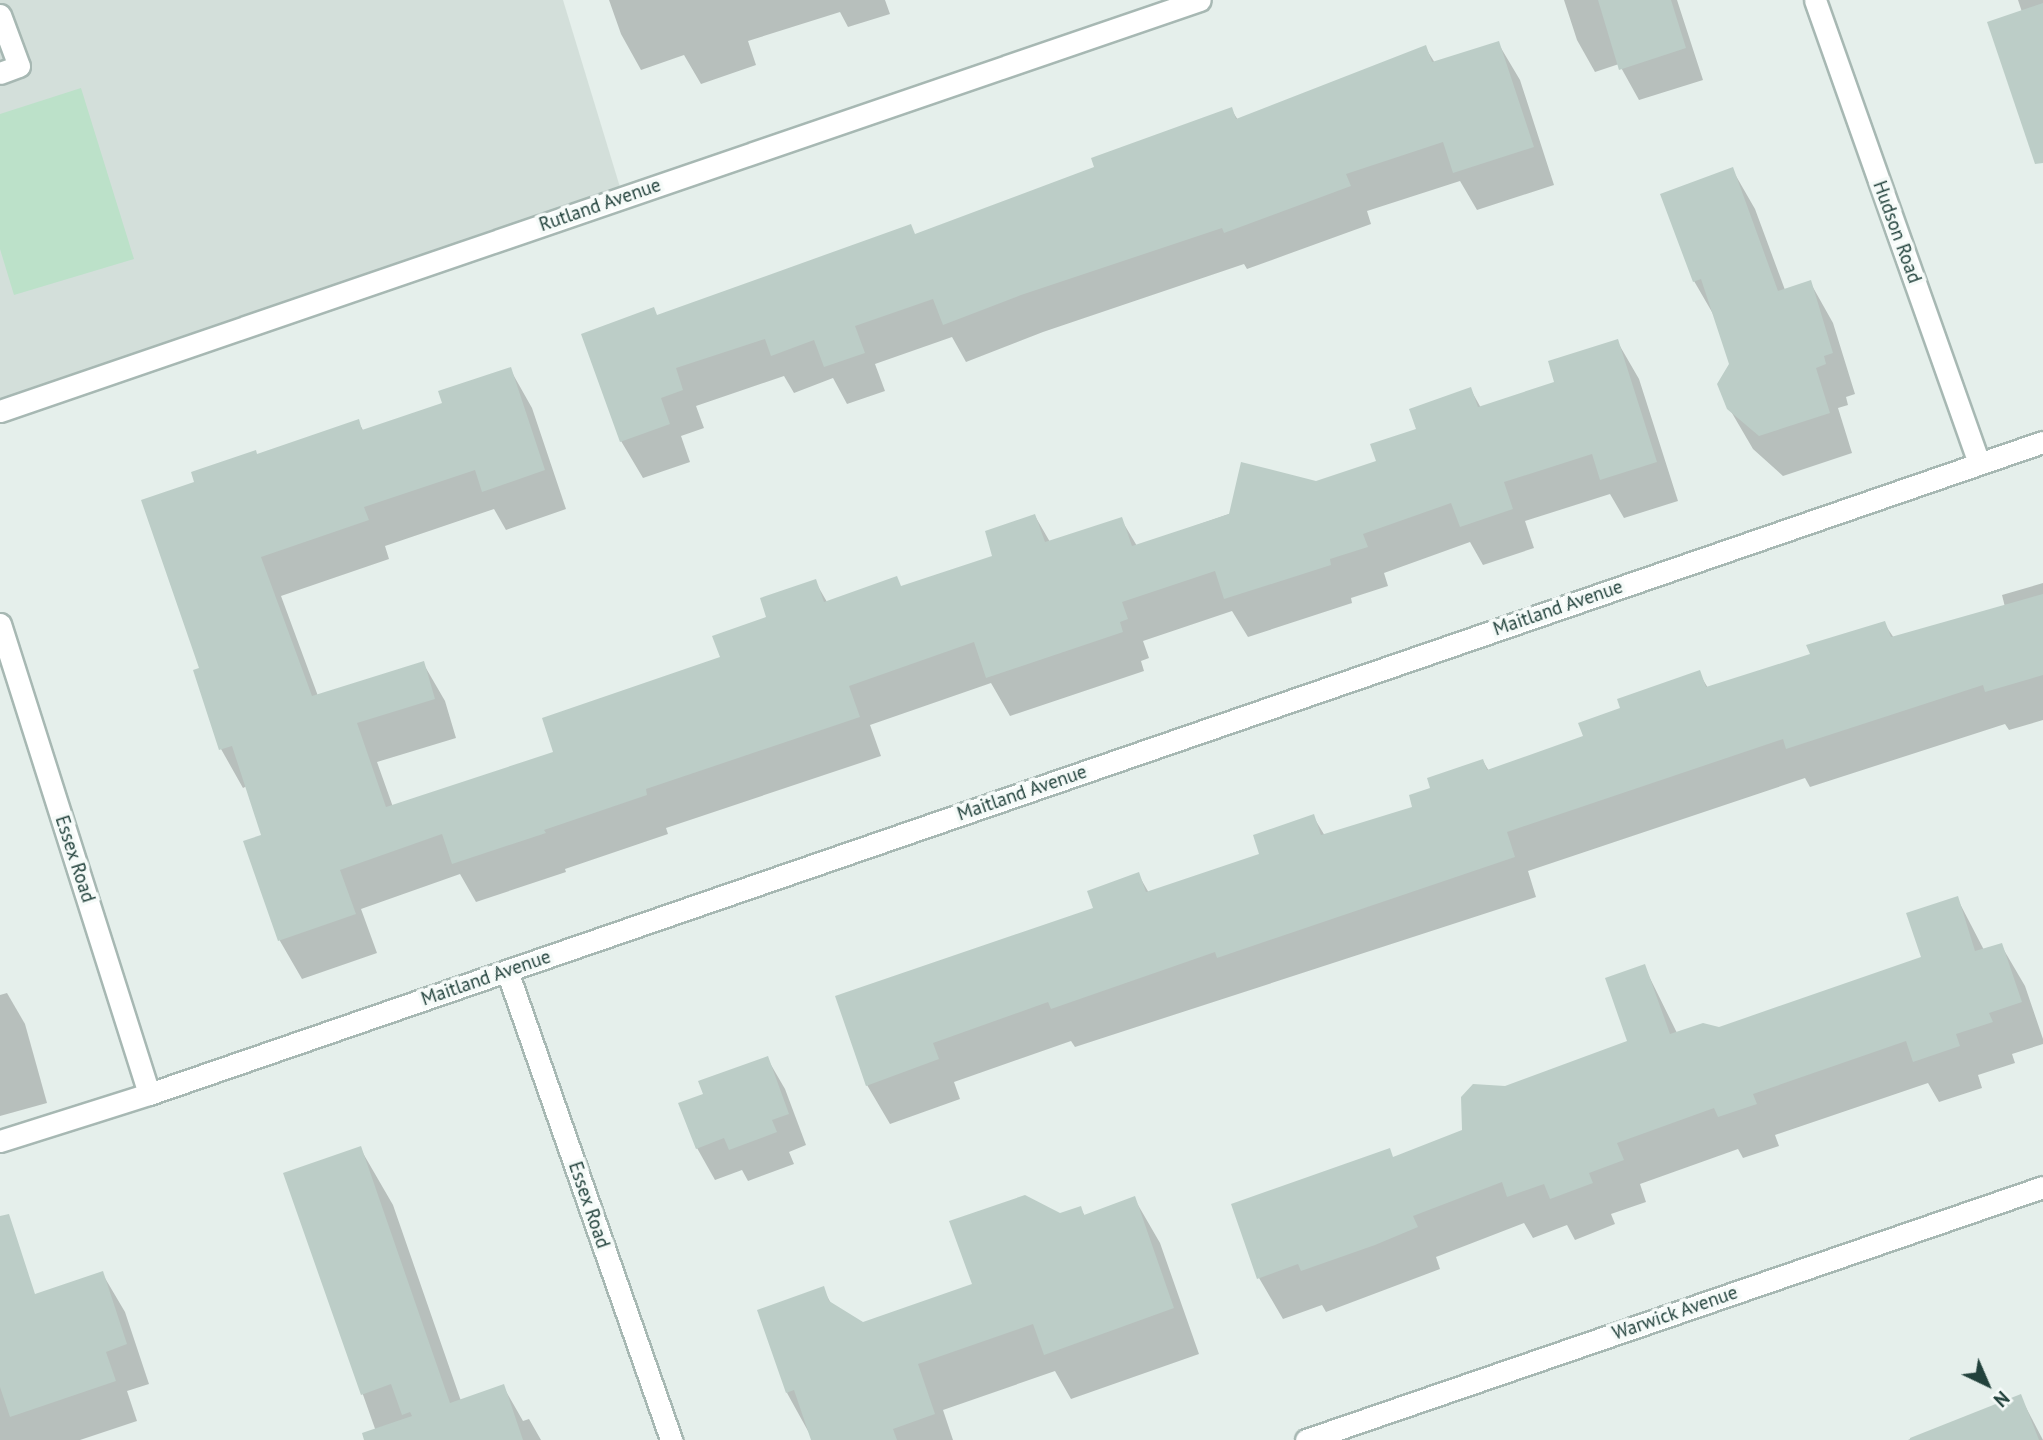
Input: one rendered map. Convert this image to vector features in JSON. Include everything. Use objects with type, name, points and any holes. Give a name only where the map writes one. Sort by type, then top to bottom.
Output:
[{"type":"street","name":"Rutland Avenue","points":[[0,411],[1199,0]]},
{"type":"street","name":"Hudson Road","points":[[1815,0],[1979,463]]},
{"type":"street","points":[[0,15],[19,66],[0,73]]},
{"type":"street","name":"Maitland Avenue","points":[[0,1141],[149,1094],[2043,442]]},
{"type":"street","name":"Essex Road","points":[[0,624],[149,1094]]},
{"type":"street","name":"Essex Road","points":[[506,971],[671,1440]]},
{"type":"street","name":"Warwick Avenue","points":[[1306,1440],[2043,1187]]},
{"type":"shaded area","points":[[0,0],[563,0],[623,197],[0,411]]},
{"type":"green space","points":[[81,88],[134,259],[14,295],[0,249],[0,114]]},
{"type":"building","points":[[1598,0],[1671,0],[1686,48],[1619,70]]},
{"type":"building","points":[[2043,3],[2043,163],[2035,164],[1987,22]]},
{"type":"building","points":[[1499,41],[1534,147],[1453,173],[1443,142],[1346,174],[1351,186],[1224,233],[1222,228],[1021,295],[943,325],[933,299],[855,326],[865,353],[824,367],[814,340],[771,356],[765,339],[676,368],[683,390],[661,398],[670,424],[620,442],[581,334],[654,307],[657,315],[911,224],[915,234],[1094,167],[1091,158],[1232,107],[1236,119],[1426,45],[1432,62]]},
{"type":"building","points":[[1733,167],[1778,291],[1811,280],[1833,353],[1824,356],[1826,364],[1816,368],[1830,413],[1759,436],[1727,409],[1717,384],[1729,364],[1701,279],[1693,282],[1660,194]]},
{"type":"building","points":[[1618,339],[1657,462],[1600,480],[1592,454],[1504,482],[1513,509],[1460,527],[1451,503],[1363,534],[1368,547],[1330,559],[1331,565],[1224,599],[1215,571],[1122,602],[1128,619],[1120,622],[1123,632],[986,678],[974,642],[849,686],[860,717],[646,789],[647,795],[544,830],[546,833],[452,864],[442,834],[340,870],[356,914],[278,941],[243,841],[261,835],[232,746],[219,750],[193,670],[199,668],[141,500],[194,482],[191,472],[256,450],[257,454],[359,419],[362,430],[442,403],[438,391],[511,367],[545,470],[482,492],[475,470],[364,507],[369,520],[261,557],[312,696],[424,661],[435,699],[357,723],[386,807],[553,752],[542,718],[720,657],[712,636],[766,617],[760,598],[816,579],[824,602],[897,576],[901,586],[992,556],[985,531],[1035,514],[1045,542],[1122,517],[1132,546],[1229,514],[1241,462],[1316,481],[1376,461],[1370,444],[1416,429],[1409,409],[1471,387],[1478,407],[1554,382],[1548,361]]},
{"type":"building","points":[[2043,594],[2043,675],[1985,692],[1983,685],[1786,749],[1783,739],[1507,832],[1515,857],[1217,958],[1215,952],[1051,1009],[1048,1002],[933,1043],[939,1059],[866,1086],[835,996],[1093,908],[1087,891],[1139,872],[1146,892],[1259,854],[1253,835],[1314,814],[1321,835],[1412,807],[1409,795],[1430,788],[1427,778],[1483,759],[1487,770],[1583,736],[1578,723],[1620,708],[1617,699],[1700,670],[1706,687],[1810,654],[1806,645],[1885,621],[1891,637]]},
{"type":"building","points":[[1958,896],[1975,951],[2002,943],[2022,1002],[1989,1013],[1993,1022],[1956,1034],[1960,1046],[1913,1062],[1906,1041],[1753,1094],[1757,1104],[1718,1117],[1714,1108],[1617,1143],[1624,1160],[1589,1173],[1593,1183],[1550,1199],[1544,1184],[1507,1197],[1502,1182],[1413,1216],[1418,1227],[1375,1245],[1301,1271],[1298,1264],[1257,1279],[1231,1204],[1390,1148],[1393,1157],[1462,1130],[1461,1097],[1473,1084],[1505,1086],[1627,1041],[1605,978],[1645,964],[1670,1034],[1703,1023],[1719,1027],[1921,957],[1906,913]]},
{"type":"building","points":[[768,1056],[789,1114],[772,1120],[777,1132],[729,1150],[724,1138],[696,1149],[678,1103],[703,1094],[698,1081]]},
{"type":"building","points":[[361,1146],[450,1403],[504,1384],[523,1440],[364,1440],[362,1433],[412,1416],[410,1412],[402,1415],[391,1384],[361,1395],[283,1173]]},
{"type":"building","points":[[1025,1195],[1060,1213],[1081,1206],[1084,1215],[1135,1196],[1174,1308],[1044,1355],[1033,1324],[918,1364],[935,1414],[893,1429],[897,1440],[811,1440],[794,1390],[786,1393],[757,1310],[824,1286],[829,1301],[863,1322],[972,1284],[949,1221]]},
{"type":"building","points":[[9,1214],[35,1294],[103,1271],[127,1344],[106,1352],[116,1381],[10,1417],[0,1387],[0,1216]]},
{"type":"building","points":[[2021,1394],[2039,1440],[1910,1440],[1910,1438]]}]
